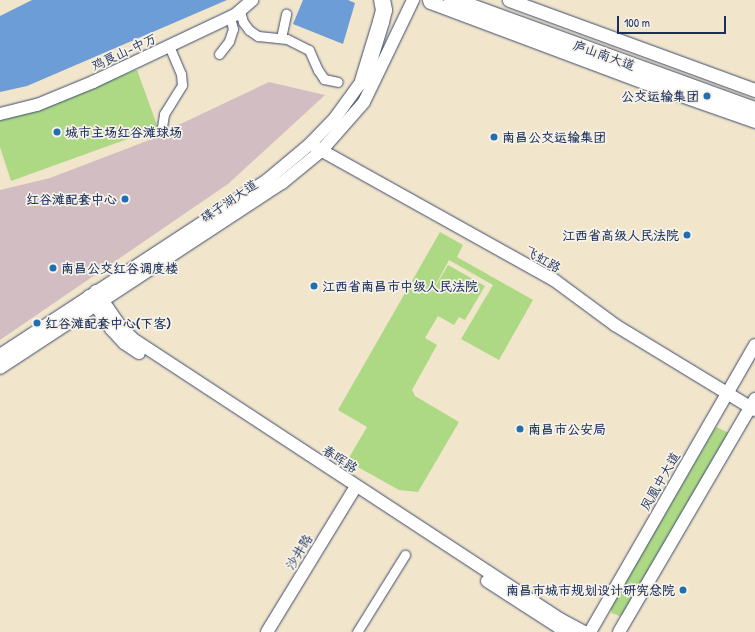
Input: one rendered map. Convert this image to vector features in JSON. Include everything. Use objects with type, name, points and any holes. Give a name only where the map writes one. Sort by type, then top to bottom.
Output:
[{"type":"highway","points":[[363,81],[384,10],[382,0]]},
{"type":"highway","name":"庐山南大道","points":[[452,0],[755,110]]},
{"type":"highway","name":"庐山南大道","points":[[483,0],[755,100]]},
{"type":"main road","points":[[429,0],[430,2],[644,82],[755,121]]},
{"type":"main road","points":[[509,0],[755,90]]},
{"type":"street","name":"鸡良山-中万","points":[[0,114],[37,105],[83,86],[235,14],[252,0]]},
{"type":"street","name":"碟子湖大道","points":[[0,368],[96,298],[267,180],[310,144],[335,118],[363,81],[383,50],[404,0]]},
{"type":"street","name":"碟子湖大道","points":[[0,355],[96,298],[282,182],[322,151],[364,102],[413,0]]},
{"type":"street","points":[[235,14],[249,30],[258,36],[287,39],[309,50],[324,79],[338,82]]},
{"type":"street","points":[[219,54],[229,40],[233,29],[235,14]]},
{"type":"street","points":[[281,38],[286,14]]},
{"type":"street","points":[[162,127],[164,114],[182,85],[181,74],[169,46]]},
{"type":"street","name":"飞虹路","points":[[310,144],[554,280],[615,325],[726,394],[753,405]]},
{"type":"street","name":"春晖路","points":[[96,298],[133,339],[566,632]]},
{"type":"street","name":"凤凰中大道","points":[[590,632],[755,345]]},
{"type":"street","points":[[619,632],[753,405]]},
{"type":"street","name":"春晖路","points":[[354,489],[560,619],[584,632]]},
{"type":"street","name":"沙井路","points":[[267,632],[354,489]]},
{"type":"street","points":[[357,632],[405,555]]},
{"type":"shaded area","name":"红谷滩配套中心","points":[[269,82],[325,95],[228,184],[0,340],[0,190],[50,178],[152,139]]},
{"type":"green space","points":[[137,70],[158,128],[11,181],[0,147],[0,119]]},
{"type":"green space","points":[[440,232],[463,245],[457,257],[533,300],[499,360],[461,339],[493,285],[449,260],[428,299],[448,265],[485,286],[465,320],[459,317],[454,325],[438,316],[425,338],[437,345],[412,390],[415,396],[459,422],[418,492],[399,490],[347,461],[367,427],[338,410]]},
{"type":"green space","points":[[716,427],[729,433],[624,614],[619,616],[612,613],[610,608]]},
{"type":"water","points":[[32,0],[227,0],[27,86],[0,92],[0,16]]},
{"type":"water","points":[[303,0],[348,0],[355,3],[343,44],[293,24]]},
{"type":"place","name":"公交运输集团","points":[[707,96]]},
{"type":"place","name":"城市主场红谷滩球场","points":[[57,132]]},
{"type":"place","name":"南昌公交运输集团","points":[[494,137]]},
{"type":"place","name":"红谷滩配套中心","points":[[125,199]]},
{"type":"place","name":"江西省高级人民法院","points":[[687,235]]},
{"type":"place","name":"南昌公交红谷调度楼","points":[[53,268]]},
{"type":"place","name":"江西省南昌市中级人民法院","points":[[314,286]]},
{"type":"place","name":"红谷滩配套中心(下客)","points":[[37,323]]},
{"type":"place","name":"南昌市公安局","points":[[520,429]]},
{"type":"place","name":"南昌市城市规划设计研究总院","points":[[683,590]]}]
